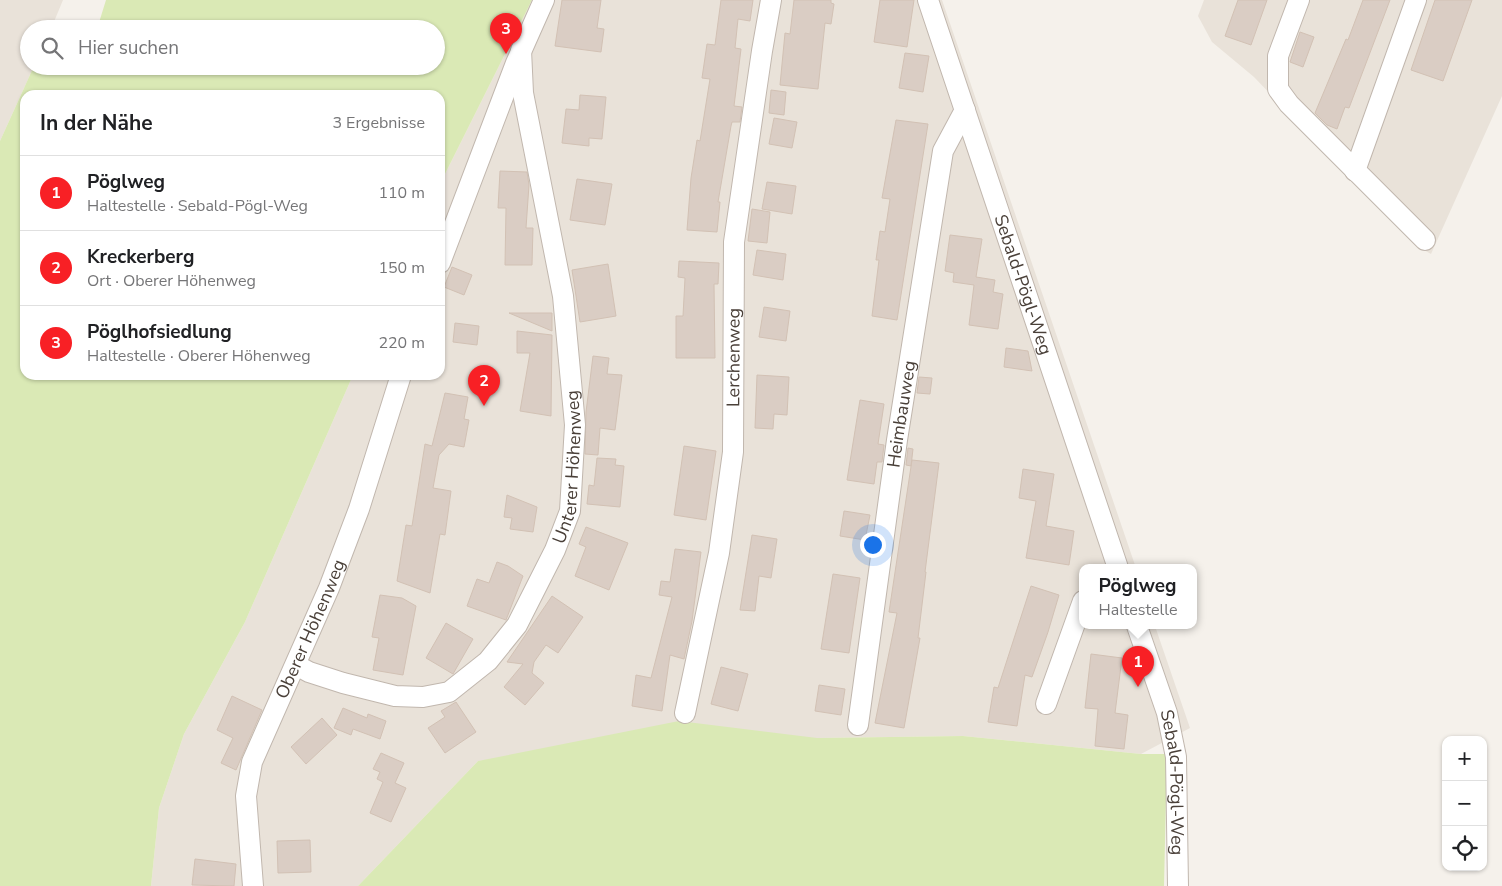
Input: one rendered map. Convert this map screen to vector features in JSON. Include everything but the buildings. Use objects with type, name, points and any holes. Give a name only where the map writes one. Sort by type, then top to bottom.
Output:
[{"type":"street","points":[[445,249],[521,50],[544,0]]},
{"type":"street","name":"Lerchenweg","points":[[685,713],[719,554],[733,452],[734,242],[771,0]]},
{"type":"street","name":"Sebald-Pögl-Weg","points":[[928,0],[1111,564]]},
{"type":"street","points":[[1299,0],[1278,56],[1278,88],[1288,104],[1425,240]]},
{"type":"street","points":[[1355,171],[1416,0]]},
{"type":"street","name":"Unterer Höhenweg","points":[[296,665],[309,672],[395,696],[423,697],[449,692],[488,661],[517,624],[555,550],[570,511],[576,425],[563,296],[523,93],[521,50]]},
{"type":"street","name":"Heimbauweg","points":[[858,725],[897,440],[943,151],[965,110]]},
{"type":"street","name":"Oberer Höhenweg","points":[[253,886],[246,796],[252,762],[329,588],[359,509],[399,380]]},
{"type":"street","points":[[1046,704],[1079,612]]},
{"type":"street","name":"Sebald-Pögl-Weg","points":[[1138,629],[1168,713],[1176,757],[1178,886]]},
{"type":"shaded area","points":[[0,0],[63,0],[55,20],[20,20],[20,75],[30,75],[23,90],[20,90],[20,97],[0,141]]},
{"type":"shaded area","points":[[532,0],[942,0],[1135,564],[1079,564],[1079,629],[1156,629],[1190,728],[1141,754],[963,736],[817,738],[478,761],[358,886],[151,886],[159,808],[184,734],[245,622],[351,380],[445,380],[445,174]]},
{"type":"shaded area","points":[[1204,0],[1502,0],[1502,96],[1431,254],[1415,245],[1254,77],[1212,42],[1198,16]]},
{"type":"green space","points":[[106,0],[532,0],[445,174],[445,90],[23,90],[30,75],[445,75],[445,20],[100,20]]},
{"type":"green space","points":[[20,97],[20,380],[351,380],[245,622],[184,734],[159,808],[151,886],[0,886],[0,141]]},
{"type":"green space","points":[[679,721],[817,738],[963,736],[1141,754],[1167,754],[1164,886],[358,886],[478,761]]},
{"type":"place","name":"Pöglhofsiedlung","points":[[506,54]]},
{"type":"place","name":"Kreckerberg","points":[[484,406]]},
{"type":"place","name":"Pöglweg","points":[[1138,687]]}]
